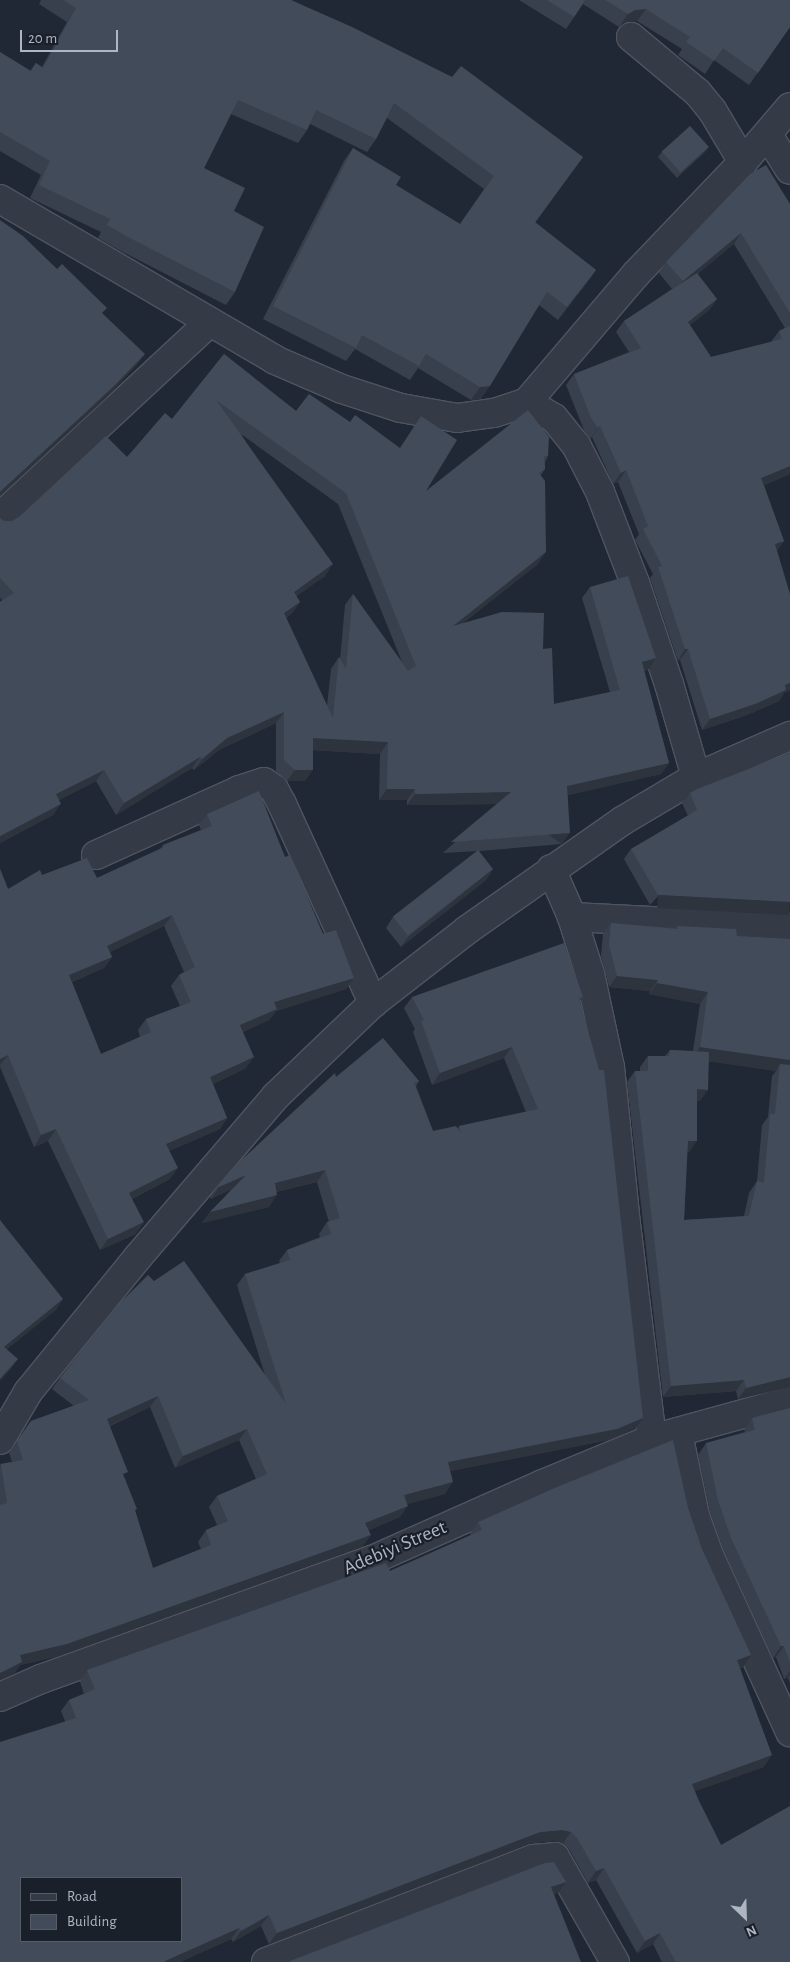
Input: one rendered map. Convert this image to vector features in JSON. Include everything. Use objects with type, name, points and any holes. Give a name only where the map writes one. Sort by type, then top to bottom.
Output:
[{"type":"street","points":[[631,38],[698,93],[712,110],[743,162]]},
{"type":"street","points":[[0,198],[209,323],[275,360],[342,389],[401,408],[457,418],[494,413],[527,402],[636,274],[768,135],[790,107]]},
{"type":"street","points":[[768,135],[790,170]]},
{"type":"street","points":[[0,517],[209,323]]},
{"type":"street","points":[[527,402],[554,418],[576,445],[600,492],[635,583],[696,777]]},
{"type":"street","points":[[0,1440],[28,1392],[138,1257],[276,1096],[373,1003],[467,930],[551,869],[622,821],[696,777],[790,736]]},
{"type":"street","points":[[96,855],[240,790],[264,782],[274,789],[282,804],[373,1003]]},
{"type":"street","points":[[551,869],[572,917],[590,974],[610,1067],[626,1224],[652,1439]]},
{"type":"street","points":[[572,917],[790,928]]},
{"type":"street","name":"Adebiyi Street","points":[[0,1697],[41,1680],[372,1560],[543,1484],[652,1439],[790,1401]]},
{"type":"street","points":[[678,1433],[695,1516],[709,1555],[790,1732]]},
{"type":"street","points":[[275,1960],[533,1859],[555,1857],[615,1962]]},
{"type":"building","points":[[63,0],[291,0],[352,27],[452,77],[461,66],[583,157],[535,222],[596,270],[567,307],[547,292],[490,386],[480,387],[426,354],[419,366],[362,335],[356,348],[273,306],[353,148],[401,177],[396,185],[460,224],[494,176],[394,103],[376,139],[316,110],[307,130],[238,100],[204,168],[245,188],[234,211],[264,227],[235,292],[107,225],[110,219],[39,185],[50,161],[0,132],[0,52],[31,71],[36,63],[43,68],[76,8]]},
{"type":"building","points":[[547,0],[585,0],[574,17]]},
{"type":"building","points":[[605,0],[790,0],[790,27],[758,73],[723,48],[714,61],[686,42],[690,37],[646,9],[635,10],[628,14]]},
{"type":"building","points":[[690,126],[709,147],[680,172],[662,151]]},
{"type":"building","points":[[766,165],[790,204],[790,313],[741,233],[683,281],[666,262],[750,174]]},
{"type":"building","points":[[0,220],[23,236],[57,269],[62,264],[107,308],[102,313],[145,354],[114,386],[0,492]]},
{"type":"building","points":[[697,273],[717,299],[688,322],[711,357],[782,339],[779,331],[790,326],[790,466],[761,478],[784,541],[775,544],[790,594],[790,683],[785,685],[786,690],[755,704],[710,719],[688,649],[685,649],[658,567],[662,566],[643,529],[648,526],[626,470],[621,473],[600,426],[598,428],[591,418],[574,374],[641,348],[624,321]]},
{"type":"building","points":[[224,354],[296,411],[309,394],[350,422],[355,415],[400,448],[421,416],[457,440],[426,491],[528,410],[549,437],[548,456],[544,457],[545,469],[539,473],[545,481],[546,552],[453,626],[502,612],[544,613],[543,649],[552,648],[554,704],[620,690],[590,587],[628,576],[656,658],[642,662],[669,763],[567,786],[570,833],[451,842],[511,792],[415,794],[415,789],[387,789],[388,742],[313,738],[313,770],[295,770],[284,760],[284,712],[227,738],[202,759],[200,757],[124,803],[104,770],[56,794],[61,804],[0,836],[0,602],[14,593],[0,578],[0,518],[4,521],[12,521],[19,517],[106,436],[127,457],[165,413],[172,419]],"holes":[[[216,400],[346,493],[416,666],[408,671],[353,594],[346,669],[339,657],[333,718],[284,613],[300,602],[294,592],[333,564]]]},
{"type":"building","points":[[790,753],[790,902],[658,895],[631,849],[697,810],[690,793]]},
{"type":"building","points":[[259,791],[285,857],[290,855],[323,934],[336,930],[354,978],[274,1002],[277,1009],[240,1025],[254,1057],[210,1077],[227,1118],[166,1144],[178,1168],[129,1193],[144,1222],[108,1239],[56,1129],[41,1135],[8,1055],[0,1059],[0,869],[8,889],[40,870],[42,875],[87,858],[97,878],[164,847],[163,845],[212,826],[207,814]],"holes":[[[172,915],[195,967],[179,975],[191,1002],[146,1019],[151,1032],[101,1054],[69,975],[112,957],[107,946]]]},
{"type":"building","points":[[478,850],[493,869],[408,935],[393,916]]},
{"type":"building","points":[[611,923],[678,929],[677,926],[736,929],[737,936],[790,939],[790,1060],[700,1047],[708,992],[657,983],[658,980],[617,976],[609,945]]},
{"type":"building","points":[[564,943],[583,997],[579,998],[599,1070],[604,1070],[643,1418],[617,1429],[448,1462],[453,1482],[404,1495],[408,1506],[365,1523],[371,1535],[67,1644],[20,1655],[22,1662],[0,1673],[0,1505],[7,1503],[1,1464],[23,1460],[17,1441],[31,1421],[89,1400],[60,1378],[115,1308],[148,1275],[154,1281],[184,1261],[286,1404],[245,1274],[290,1260],[287,1250],[331,1234],[327,1222],[340,1218],[325,1170],[275,1183],[277,1195],[210,1212],[246,1175],[219,1187],[235,1166],[335,1073],[336,1077],[383,1038],[419,1081],[414,1083],[433,1131],[456,1126],[461,1133],[459,1126],[538,1109],[512,1047],[440,1073],[421,1021],[424,1020],[412,997]],"holes":[[[158,1396],[183,1456],[247,1429],[267,1474],[217,1496],[228,1521],[206,1530],[211,1545],[153,1568],[135,1510],[137,1509],[123,1474],[128,1472],[107,1419]]]},
{"type":"building","points":[[670,1050],[709,1052],[708,1090],[697,1089],[697,1141],[688,1141],[684,1220],[749,1216],[757,1181],[764,1183],[770,1114],[775,1114],[780,1064],[790,1065],[790,1377],[746,1388],[744,1380],[671,1386],[635,1071],[648,1071],[648,1056],[669,1056]]},
{"type":"building","points":[[0,1220],[63,1299],[4,1347],[18,1359],[0,1379]]},
{"type":"building","points":[[790,1408],[790,1662],[731,1538],[718,1500],[706,1443],[755,1430],[752,1418]]},
{"type":"building","points":[[673,1440],[688,1508],[702,1549],[751,1655],[737,1660],[772,1755],[692,1784],[721,1845],[790,1806],[790,1962],[676,1962],[660,1933],[645,1941],[604,1868],[596,1871],[577,1838],[571,1832],[562,1830],[540,1832],[277,1933],[269,1915],[241,1931],[239,1928],[165,1962],[0,1962],[0,1742],[76,1718],[69,1700],[95,1689],[87,1670],[386,1563],[390,1571],[482,1530],[478,1522],[557,1487]]},
{"type":"building","points":[[554,1862],[566,1882],[551,1887],[581,1962],[290,1962],[545,1863]]}]
